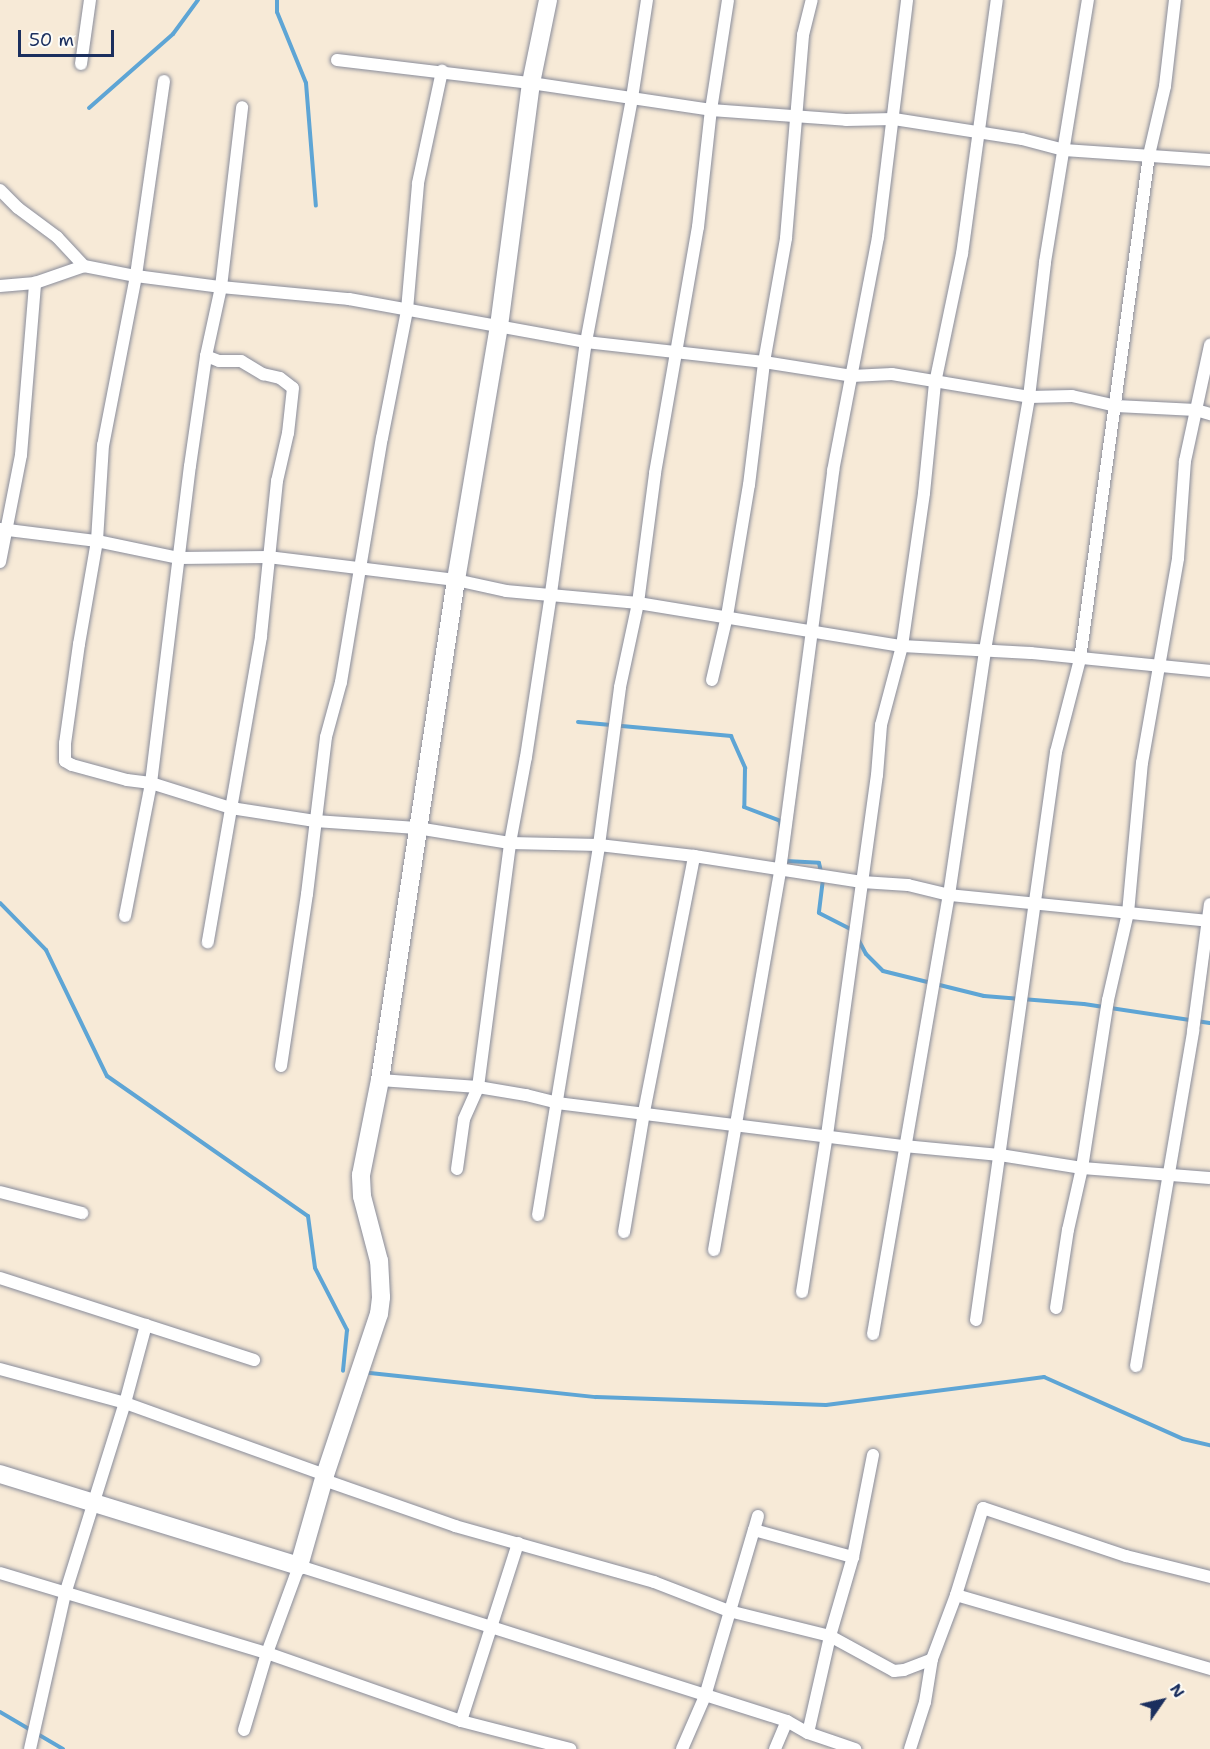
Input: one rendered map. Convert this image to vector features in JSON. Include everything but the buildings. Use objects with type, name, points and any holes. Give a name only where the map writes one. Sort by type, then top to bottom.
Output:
[{"type":"street","points":[[81,64],[90,0]]},
{"type":"street","points":[[244,1730],[267,1653],[299,1566],[325,1478],[379,1314],[381,1297],[379,1261],[367,1216],[361,1175],[380,1080],[456,580],[499,326],[531,83],[548,0]]},
{"type":"street","points":[[457,1169],[464,1119],[478,1087],[510,843],[526,757],[551,593],[586,342],[632,98],[647,0]]},
{"type":"street","points":[[538,1215],[599,845],[620,687],[638,603],[656,473],[698,227],[711,110],[728,0]]},
{"type":"street","points":[[712,680],[727,616],[749,485],[764,362],[786,238],[803,35],[812,0]]},
{"type":"street","points":[[714,1250],[780,870],[803,713],[811,633],[833,471],[878,237],[907,0]]},
{"type":"street","points":[[802,1292],[827,1135],[881,725],[902,646],[924,493],[935,382],[962,254],[997,0]]},
{"type":"street","points":[[873,1334],[949,895],[985,650],[1029,397],[1045,262],[1088,0]]},
{"type":"street","points":[[976,1320],[1056,752],[1080,660],[1149,155],[1165,87],[1175,0]]},
{"type":"street","points":[[337,60],[441,71],[490,80],[531,83],[711,110],[796,114],[846,120],[894,119],[980,132],[1064,150],[1210,160]]},
{"type":"street","points":[[281,1066],[307,894],[326,737],[341,682],[362,570],[382,438],[407,310],[418,183],[441,71]]},
{"type":"street","points":[[164,81],[136,276],[103,445],[97,541],[76,666],[64,761],[127,780],[151,783],[231,808],[315,821],[417,828],[510,843],[599,845],[694,856],[862,882],[908,885],[949,895],[1209,920]]},
{"type":"street","points":[[125,916],[151,783],[206,356],[221,287],[242,107]]},
{"type":"street","points":[[0,190],[18,208],[57,237],[84,266]]},
{"type":"street","points":[[0,286],[34,284],[84,266],[136,276],[221,287],[349,299],[586,342],[764,362],[852,376],[892,374],[1029,397],[1072,396],[1116,406],[1196,410],[1210,414]]},
{"type":"street","points":[[0,562],[4,529],[21,455],[34,284]]},
{"type":"street","points":[[1056,1308],[1068,1230],[1082,1168],[1108,1000],[1128,913],[1142,763],[1178,558],[1185,461],[1210,345]]},
{"type":"street","points":[[206,356],[219,361],[241,362],[263,374],[280,378],[293,388],[268,557],[261,637],[208,942]]},
{"type":"street","points":[[4,529],[97,541],[179,558],[268,557],[456,580],[506,591],[551,593],[638,603],[902,646],[985,650],[1210,671]]},
{"type":"street","points":[[624,1232],[644,1112],[694,856]]},
{"type":"street","points":[[1136,1366],[1193,1031],[1210,904]]},
{"type":"street","points":[[380,1080],[478,1087],[557,1103],[904,1146],[1000,1155],[1082,1168],[1210,1178]]},
{"type":"street","points":[[0,1192],[82,1213]]},
{"type":"street","points":[[0,1278],[254,1360]]},
{"type":"street","points":[[30,1749],[65,1594],[91,1504],[125,1403],[146,1325]]},
{"type":"street","points":[[0,1369],[125,1403],[455,1526],[654,1582],[729,1611],[830,1636],[894,1671],[904,1670],[932,1659]]},
{"type":"street","points":[[808,1733],[830,1636],[853,1557],[873,1455]]},
{"type":"street","points":[[0,1474],[787,1721],[808,1733],[855,1749]]},
{"type":"street","points":[[910,1749],[925,1702],[932,1659],[956,1595],[983,1508],[1126,1556],[1210,1577]]},
{"type":"street","points":[[682,1749],[705,1696],[758,1516]]},
{"type":"street","points":[[754,1530],[853,1557]]},
{"type":"street","points":[[461,1721],[493,1628],[518,1543]]},
{"type":"street","points":[[0,1573],[267,1653],[461,1721],[570,1749]]},
{"type":"street","points":[[956,1595],[1210,1669]]},
{"type":"street","points":[[775,1749],[787,1721]]},
{"type":"waterway","points":[[89,108],[173,34],[198,0]]},
{"type":"waterway","points":[[277,0],[277,12],[306,83],[316,206]]},
{"type":"waterway","points":[[578,722],[731,736],[745,768],[744,807],[780,821],[781,827]]},
{"type":"waterway","points":[[786,861],[819,863],[821,872]]},
{"type":"waterway","points":[[823,879],[819,913],[853,930]]},
{"type":"waterway","points":[[0,903],[46,950],[107,1076],[308,1216],[315,1268],[347,1330],[343,1371]]},
{"type":"waterway","points":[[858,939],[866,954],[883,971],[984,996],[1084,1004],[1210,1023]]},
{"type":"waterway","points":[[370,1373],[596,1397],[826,1405],[1044,1377],[1183,1439],[1210,1445]]},
{"type":"waterway","points":[[0,1712],[63,1749]]}]
